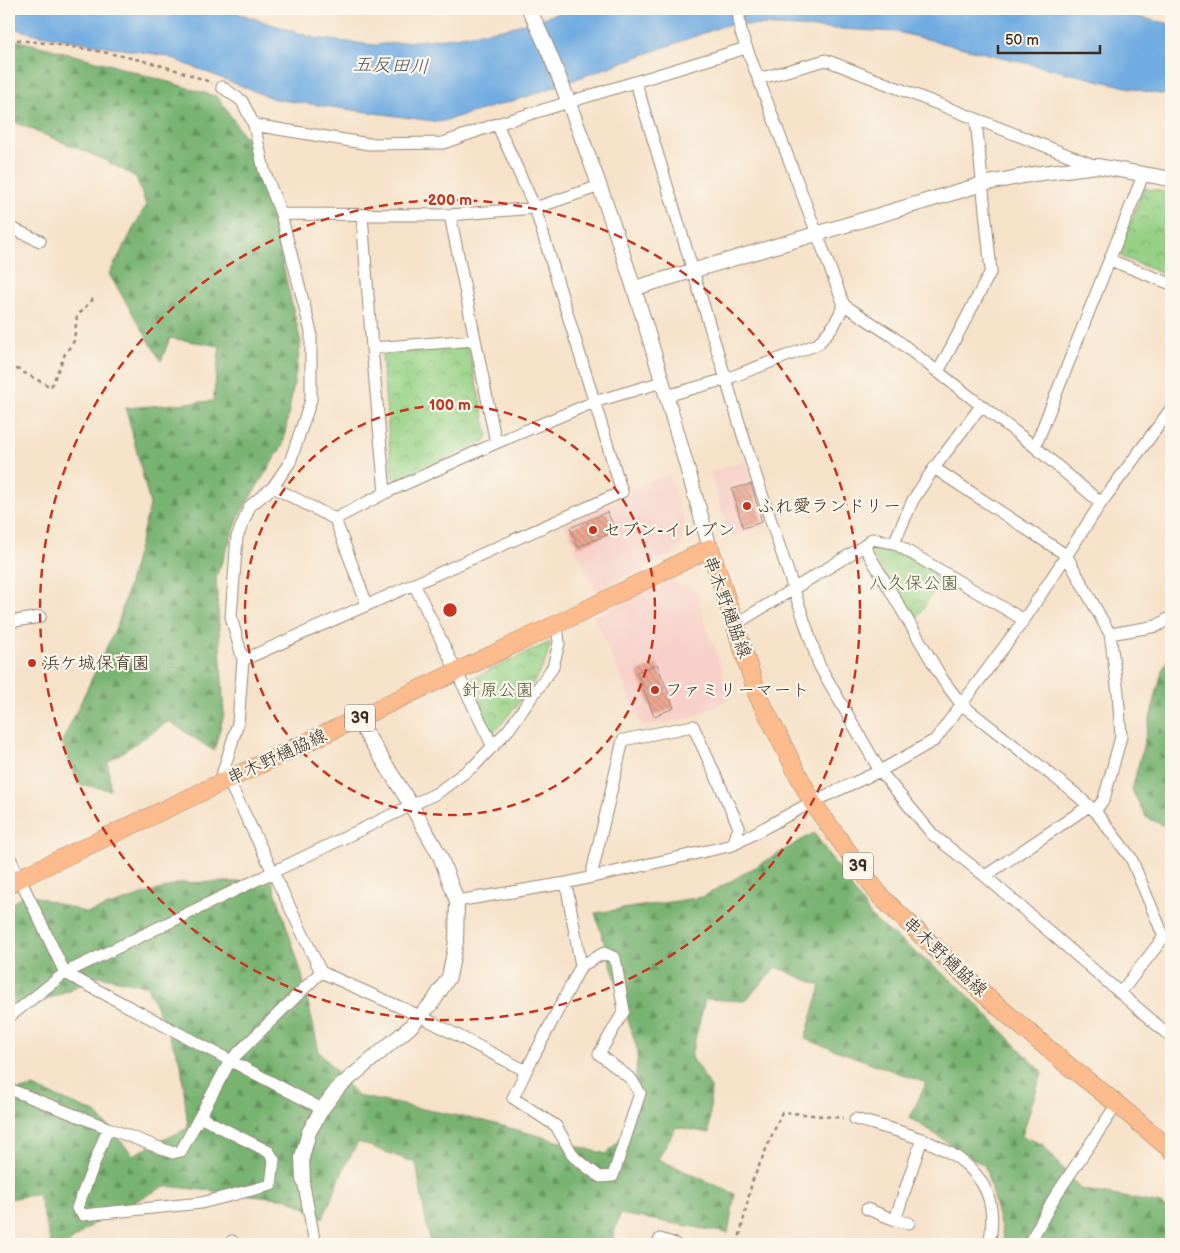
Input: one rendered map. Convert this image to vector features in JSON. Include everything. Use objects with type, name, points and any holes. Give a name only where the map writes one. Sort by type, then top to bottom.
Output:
[{"type":"main road","name":"串木野樋脇線","points":[[14,882],[558,624],[710,548],[758,696],[812,802],[880,897],[986,996],[1065,1064],[1117,1104],[1171,1150]]},
{"type":"street","points":[[528,9],[541,34],[567,96],[635,288],[710,548]]},
{"type":"street","points":[[738,9],[740,33],[844,305],[892,336],[1035,447],[1100,503]]},
{"type":"street","points":[[254,125],[369,144],[443,143],[567,96],[636,83],[746,48]]},
{"type":"street","points":[[758,79],[826,60],[1097,166],[1171,179]]},
{"type":"street","points":[[636,83],[748,452],[795,588],[819,665],[880,772],[934,835],[985,876],[1171,1037]]},
{"type":"street","points":[[222,87],[242,101],[254,125],[264,170],[281,214],[311,332],[311,400],[290,462],[273,487],[250,506],[238,537],[231,617],[243,660],[238,723],[223,782],[273,872],[321,972],[420,1016],[526,1071]]},
{"type":"street","points":[[938,372],[991,271],[976,120]]},
{"type":"street","points":[[243,660],[622,492],[535,208],[497,124]]},
{"type":"street","points":[[635,288],[983,184],[1034,174],[1097,166]]},
{"type":"street","points":[[1035,447],[1144,173]]},
{"type":"street","points":[[281,214],[450,215],[535,208],[600,186]]},
{"type":"street","points":[[362,215],[385,493]]},
{"type":"street","points":[[450,215],[496,443]]},
{"type":"street","points":[[9,227],[40,241]]},
{"type":"street","points":[[1110,260],[1171,284]]},
{"type":"street","points":[[666,396],[726,380],[818,344],[834,324],[844,305]]},
{"type":"street","points":[[372,348],[476,340]]},
{"type":"street","points":[[335,518],[385,493],[496,443],[594,402],[662,382]]},
{"type":"street","points":[[894,543],[913,500],[934,468],[981,406]]},
{"type":"street","points":[[457,901],[566,883],[733,845],[812,802],[880,772],[935,740],[1024,620],[1100,503],[1171,409]]},
{"type":"street","points":[[934,468],[1066,555],[1110,634],[1118,693],[1121,737],[1104,799],[1092,809],[985,876]]},
{"type":"street","points":[[273,487],[335,518],[367,605]]},
{"type":"street","points":[[734,625],[864,546],[872,539],[894,543],[1024,620]]},
{"type":"street","points":[[864,546],[943,680],[961,704],[1065,785],[1092,809],[1131,858],[1168,936],[1120,993]]},
{"type":"street","points":[[414,584],[493,747]]},
{"type":"street","points":[[9,622],[40,617]]},
{"type":"street","points":[[1110,634],[1157,626],[1171,617]]},
{"type":"street","points":[[9,1017],[65,973],[437,793],[454,782],[476,765],[509,729],[553,667],[560,644],[558,624]]},
{"type":"street","points":[[316,1244],[303,1180],[302,1157],[309,1132],[322,1109],[338,1088],[408,1028],[432,1002],[449,976],[456,942],[457,901],[440,856],[411,805],[357,719]]},
{"type":"street","points":[[591,877],[623,740],[693,726],[739,827],[733,845]]},
{"type":"street","points":[[9,856],[14,882],[65,973],[322,1109]]},
{"type":"street","points":[[566,883],[581,966]]},
{"type":"street","points":[[604,953],[615,958],[624,1010],[599,1054],[631,1080],[640,1093],[614,1176],[600,1177],[574,1157],[556,1126],[513,1098],[526,1071],[581,966],[604,953]]},
{"type":"street","points":[[9,1089],[173,1153],[181,1151],[230,1061],[321,972]]},
{"type":"street","points":[[1029,1244],[1054,1198],[1117,1104]]},
{"type":"street","points":[[108,1128],[77,1208],[83,1215],[201,1203],[271,1185],[274,1160],[269,1152],[200,1117]]},
{"type":"street","points":[[855,1119],[922,1139],[970,1168],[984,1185],[992,1205],[993,1228],[989,1244]]},
{"type":"street","points":[[895,1220],[922,1139]]},
{"type":"street","points":[[867,1209],[895,1220],[909,1223]]},
{"type":"street","points":[[658,1244],[660,1239],[675,1244]]},
{"type":"path","points":[[9,39],[124,56],[182,71],[222,87]]},
{"type":"path","points":[[9,371],[15,368],[51,387],[65,354],[74,341],[78,316],[96,296]]},
{"type":"path","points":[[738,1244],[752,1182],[782,1112],[855,1119]]},
{"type":"shaded area","points":[[746,461],[766,527],[730,537],[710,472]]},
{"type":"shaded area","points":[[669,475],[685,524],[682,542],[674,553],[595,591],[564,524],[630,496],[629,488]]},
{"type":"shaded area","points":[[669,581],[697,591],[704,620],[732,697],[695,717],[642,727],[595,617]]},
{"type":"green space","points":[[9,38],[112,65],[218,97],[248,142],[272,218],[301,343],[283,445],[241,512],[216,577],[224,714],[214,751],[169,721],[108,762],[110,790],[78,784],[62,742],[119,621],[150,505],[126,408],[213,401],[220,346],[170,338],[161,361],[109,274],[146,205],[136,177],[103,159],[9,120]]},
{"type":"green space","points":[[1144,188],[1171,193],[1171,277],[1122,257],[1119,251]]},
{"type":"green space","points":[[468,346],[488,436],[485,441],[397,480],[392,477],[382,354]]},
{"type":"green space","name":"八久保公園","points":[[878,545],[914,558],[940,574],[942,579],[916,619],[910,617],[871,552]]},
{"type":"green space","name":"針原公園","points":[[550,642],[548,653],[536,678],[493,734],[469,680]]},
{"type":"green space","points":[[1171,653],[1171,829],[1146,817],[1132,790],[1162,671]]},
{"type":"green space","points":[[814,833],[873,919],[960,987],[1042,1072],[1022,1136],[1042,1144],[1080,1189],[1161,1204],[1171,1215],[1171,1244],[1005,1244],[985,1166],[910,1118],[926,1083],[805,1039],[821,986],[776,967],[745,1001],[705,999],[691,1056],[711,1088],[709,1133],[676,1127],[658,1159],[735,1194],[728,1233],[620,1214],[611,1244],[430,1244],[416,1163],[358,1142],[345,1166],[323,1218],[289,1199],[165,1186],[95,1222],[68,1244],[51,1244],[38,1194],[9,1199],[9,1093],[33,1087],[96,1113],[133,1155],[188,1128],[181,1063],[147,986],[99,976],[40,1003],[9,1005],[9,906],[25,893],[87,913],[180,883],[272,881],[301,971],[319,1051],[357,1096],[484,1121],[606,1154],[630,1129],[638,1052],[595,913],[703,897]]},
{"type":"water","name":"五反田川","points":[[9,9],[225,9],[314,38],[374,45],[455,37],[508,28],[572,9],[1098,9],[1171,24],[1171,96],[897,32],[726,25],[526,97],[440,122],[274,99],[166,56],[39,35],[9,27]]},
{"type":"building","name":"ふれ愛ランドリー","points":[[751,484],[762,522],[743,528],[732,489]]},
{"type":"building","name":"セブン-イレブン","points":[[607,512],[616,531],[578,547],[570,528]]},
{"type":"building","name":"ファミリーマート","points":[[657,664],[674,708],[654,716],[637,672]]},
{"type":"place","name":"ふれ愛ランドリー","points":[[747,506]]},
{"type":"place","name":"セブン-イレブン","points":[[593,530]]},
{"type":"place","name":"浜ケ城保育園","points":[[32,663]]},
{"type":"place","name":"ファミリーマート","points":[[655,690]]}]
